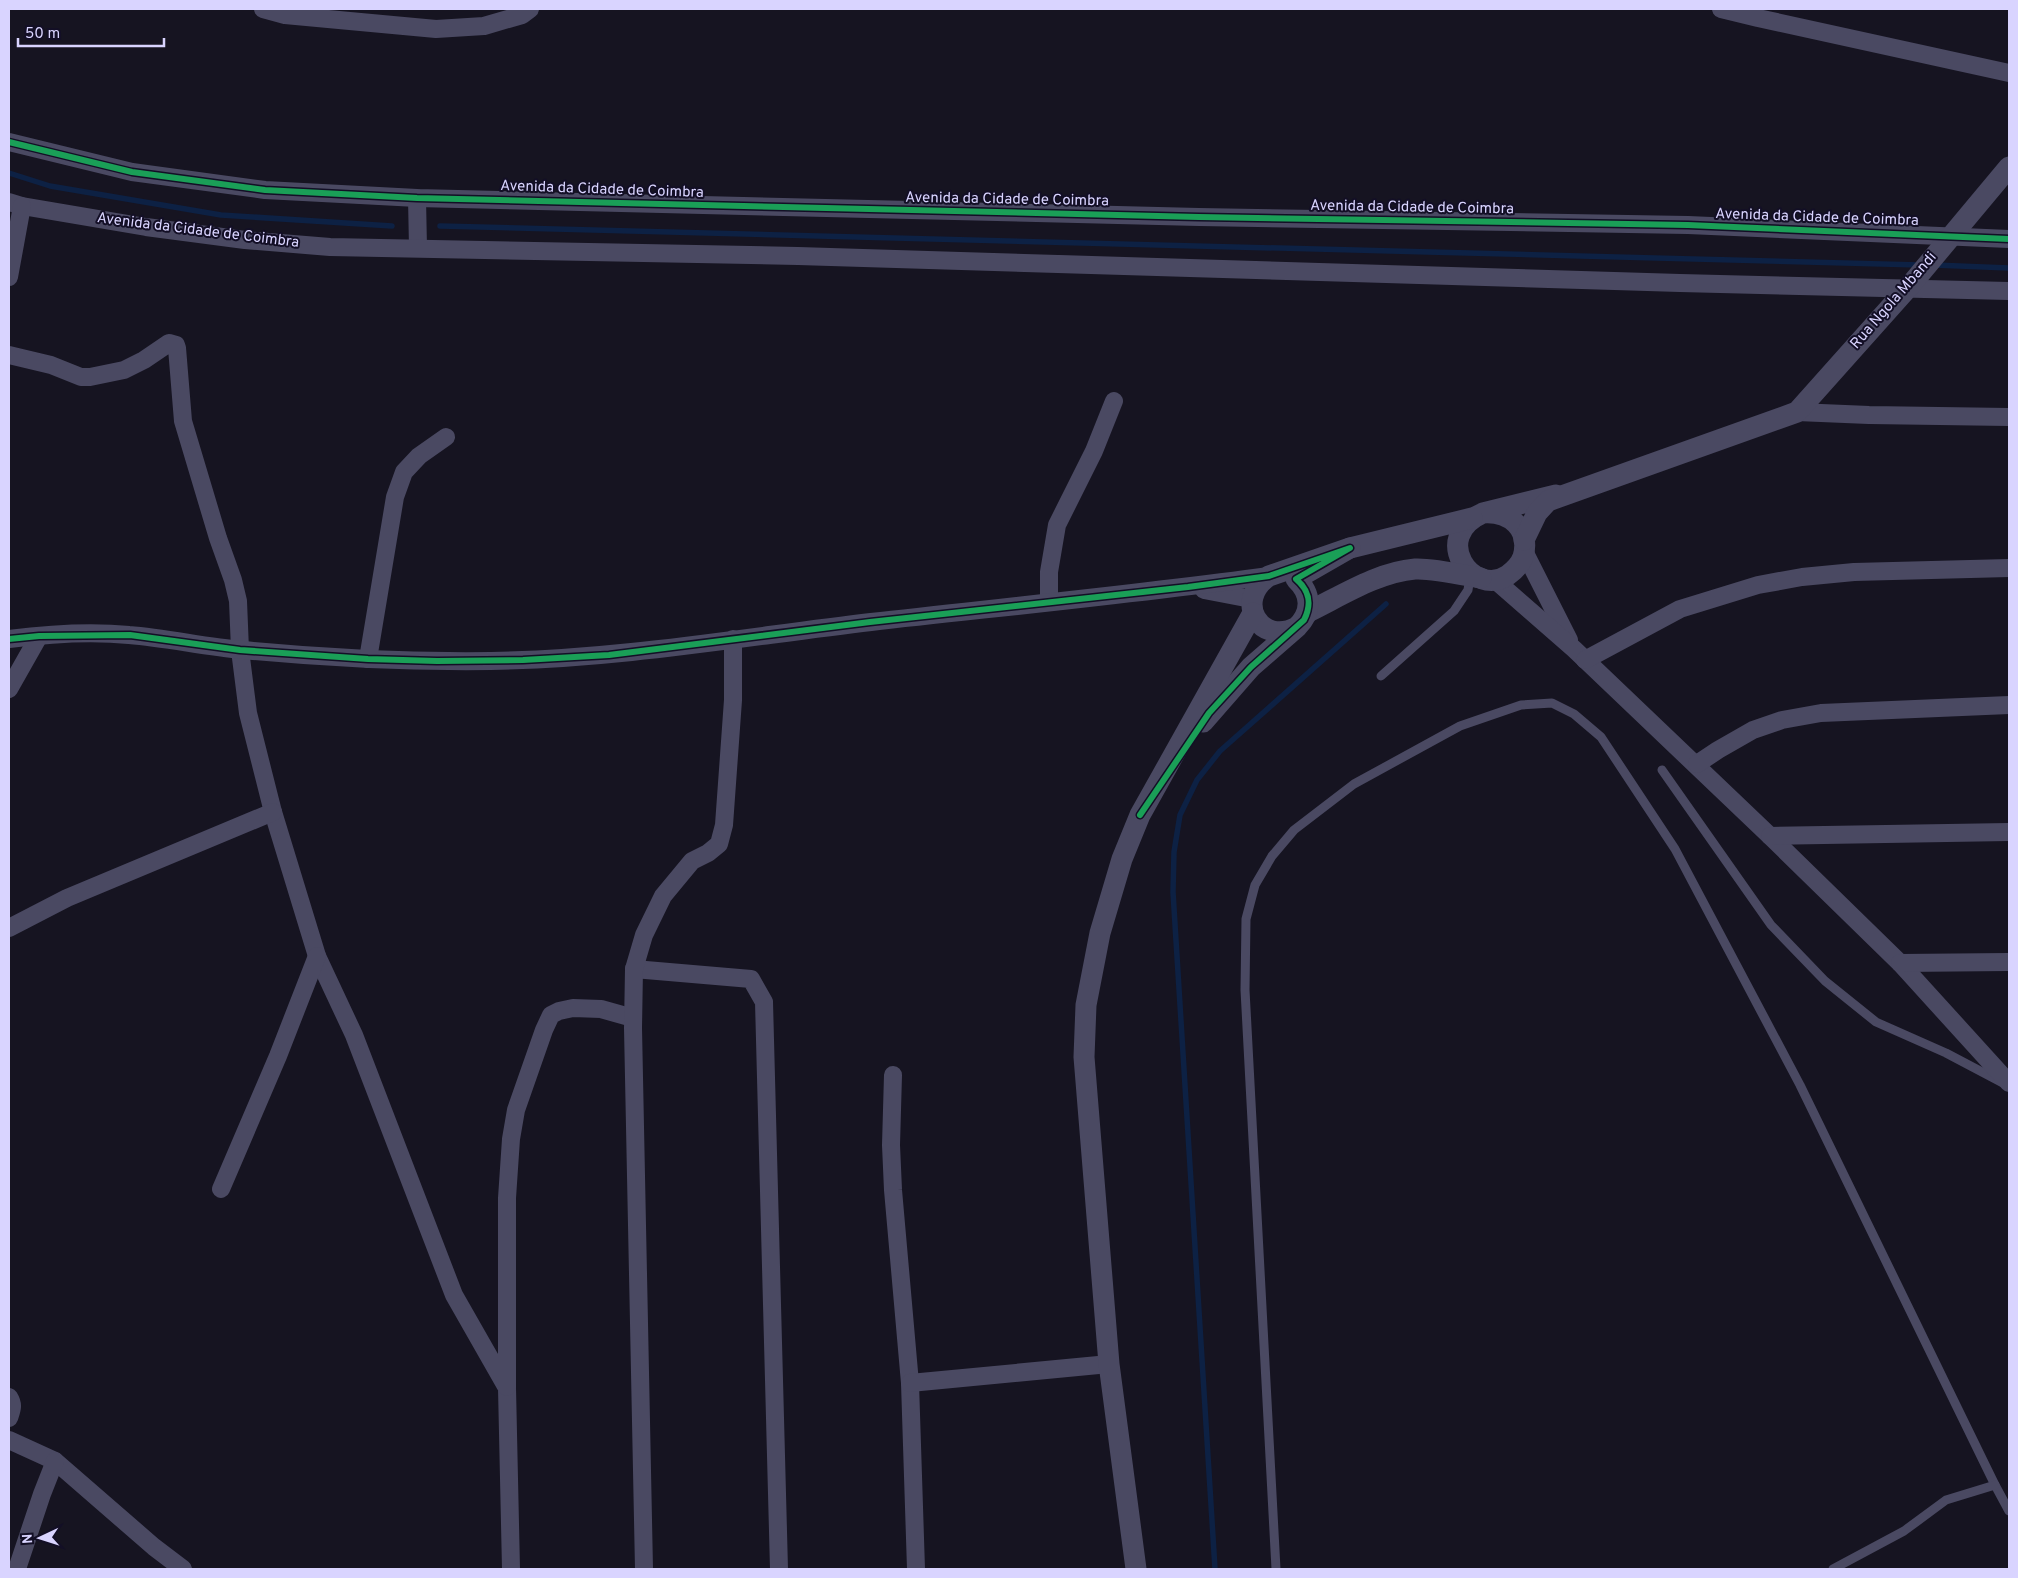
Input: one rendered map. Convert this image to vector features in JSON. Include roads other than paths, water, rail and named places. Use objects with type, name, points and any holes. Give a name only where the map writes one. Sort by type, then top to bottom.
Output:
[{"type":"street","points":[[264,9],[285,15],[436,28],[484,26],[522,15],[530,9]]},
{"type":"street","points":[[1721,9],[1762,14],[2009,73]]},
{"type":"street","name":"Avenida da Cidade de Coimbra","points":[[9,142],[132,172],[265,190],[417,198],[1169,216],[1678,225],[1945,243],[2009,239]]},
{"type":"street","name":"Rua Ngola Mbandi","points":[[1797,412],[1909,285],[2009,167]]},
{"type":"street","points":[[417,198],[418,248]]},
{"type":"street","points":[[9,277],[15,204]]},
{"type":"street","name":"Avenida da Cidade de Coimbra","points":[[15,204],[146,227],[245,240],[330,247],[798,256],[1909,285],[2009,291]]},
{"type":"street","points":[[9,355],[51,365],[81,377],[90,377],[124,370],[144,360],[169,343],[176,345],[183,421],[218,538],[233,580],[239,617],[240,650],[248,713],[272,812],[317,956],[354,1035],[454,1294],[507,1388]]},
{"type":"street","points":[[1049,602],[1049,572],[1057,525],[1094,451],[1114,401]]},
{"type":"street","points":[[1140,815],[1209,713],[1251,667],[1302,620],[1364,584],[1386,576],[1416,569],[1483,578],[1506,577],[1521,562],[1524,545],[1534,518],[1548,501],[1797,412],[1869,416],[2009,417]]},
{"type":"street","points":[[368,659],[395,497],[404,472],[419,456],[446,436]]},
{"type":"street","points":[[9,639],[39,636],[130,635],[240,650],[368,659],[437,661],[532,660],[609,655],[1269,576],[1350,548],[1600,483]]},
{"type":"street","points":[[1580,655],[1524,545],[1520,529],[1514,521],[1494,512],[1477,516],[1464,526],[1459,536],[1457,547],[1459,558],[1465,568],[1474,575],[1483,578],[1580,655],[1697,764],[1900,963],[2009,1084]]},
{"type":"street","points":[[1188,587],[1252,606],[1264,627],[1272,631],[1289,632],[1302,620],[1309,603],[1308,593],[1296,579],[1350,548]]},
{"type":"street","points":[[1580,655],[1680,609],[1758,585],[1802,577],[1854,572],[2009,568]]},
{"type":"street","points":[[1136,1569],[1109,1364],[1084,1057],[1086,1005],[1100,933],[1122,859],[1140,815],[1252,606],[1255,589],[1261,581],[1269,576]]},
{"type":"street","points":[[9,689],[39,636]]},
{"type":"street","points":[[644,1569],[633,1018],[634,969],[644,935],[663,896],[692,861],[708,853],[719,844],[726,813],[726,782],[733,700],[733,639]]},
{"type":"street","points":[[1697,764],[1753,730],[1782,720],[1821,713],[2009,704]]},
{"type":"street","points":[[9,928],[67,898],[272,812]]},
{"type":"street","points":[[1770,836],[2009,832]]},
{"type":"street","points":[[221,1189],[278,1056],[317,956]]},
{"type":"street","points":[[1900,963],[2009,962]]},
{"type":"street","points":[[634,969],[751,979],[764,1002],[778,1569]]},
{"type":"street","points":[[511,1569],[507,1388],[507,1198],[511,1139],[515,1117],[528,1074],[551,1016],[559,1011],[573,1008],[601,1009],[633,1018]]},
{"type":"street","points":[[893,1075],[891,1145],[893,1190],[910,1383],[916,1569]]},
{"type":"street","points":[[910,1383],[1109,1364]]},
{"type":"street","points":[[9,1396],[13,1402],[9,1418]]},
{"type":"street","points":[[9,1440],[56,1461],[154,1547],[183,1569]]},
{"type":"street","points":[[17,1569],[42,1494],[56,1461]]},
{"type":"lane","points":[[1381,676],[1454,611],[1468,590],[1483,578]]},
{"type":"lane","points":[[1276,1569],[1245,990],[1246,919],[1255,885],[1272,856],[1294,830],[1354,784],[1460,726],[1521,705],[1552,703],[1574,714],[1601,737],[1675,849],[1800,1085],[2009,1511]]},
{"type":"lane","points":[[1662,770],[1771,925],[1825,981],[1876,1022],[2009,1084]]},
{"type":"lane","points":[[1833,1569],[1904,1531],[1946,1500],[1995,1485]]},
{"type":"waterway","points":[[9,173],[50,186],[221,215],[392,226]]},
{"type":"waterway","points":[[440,226],[1920,265]]},
{"type":"waterway","points":[[1934,265],[2009,268]]},
{"type":"waterway","points":[[1215,1569],[1173,892],[1174,852],[1180,815],[1197,780],[1220,751],[1386,604]]}]
